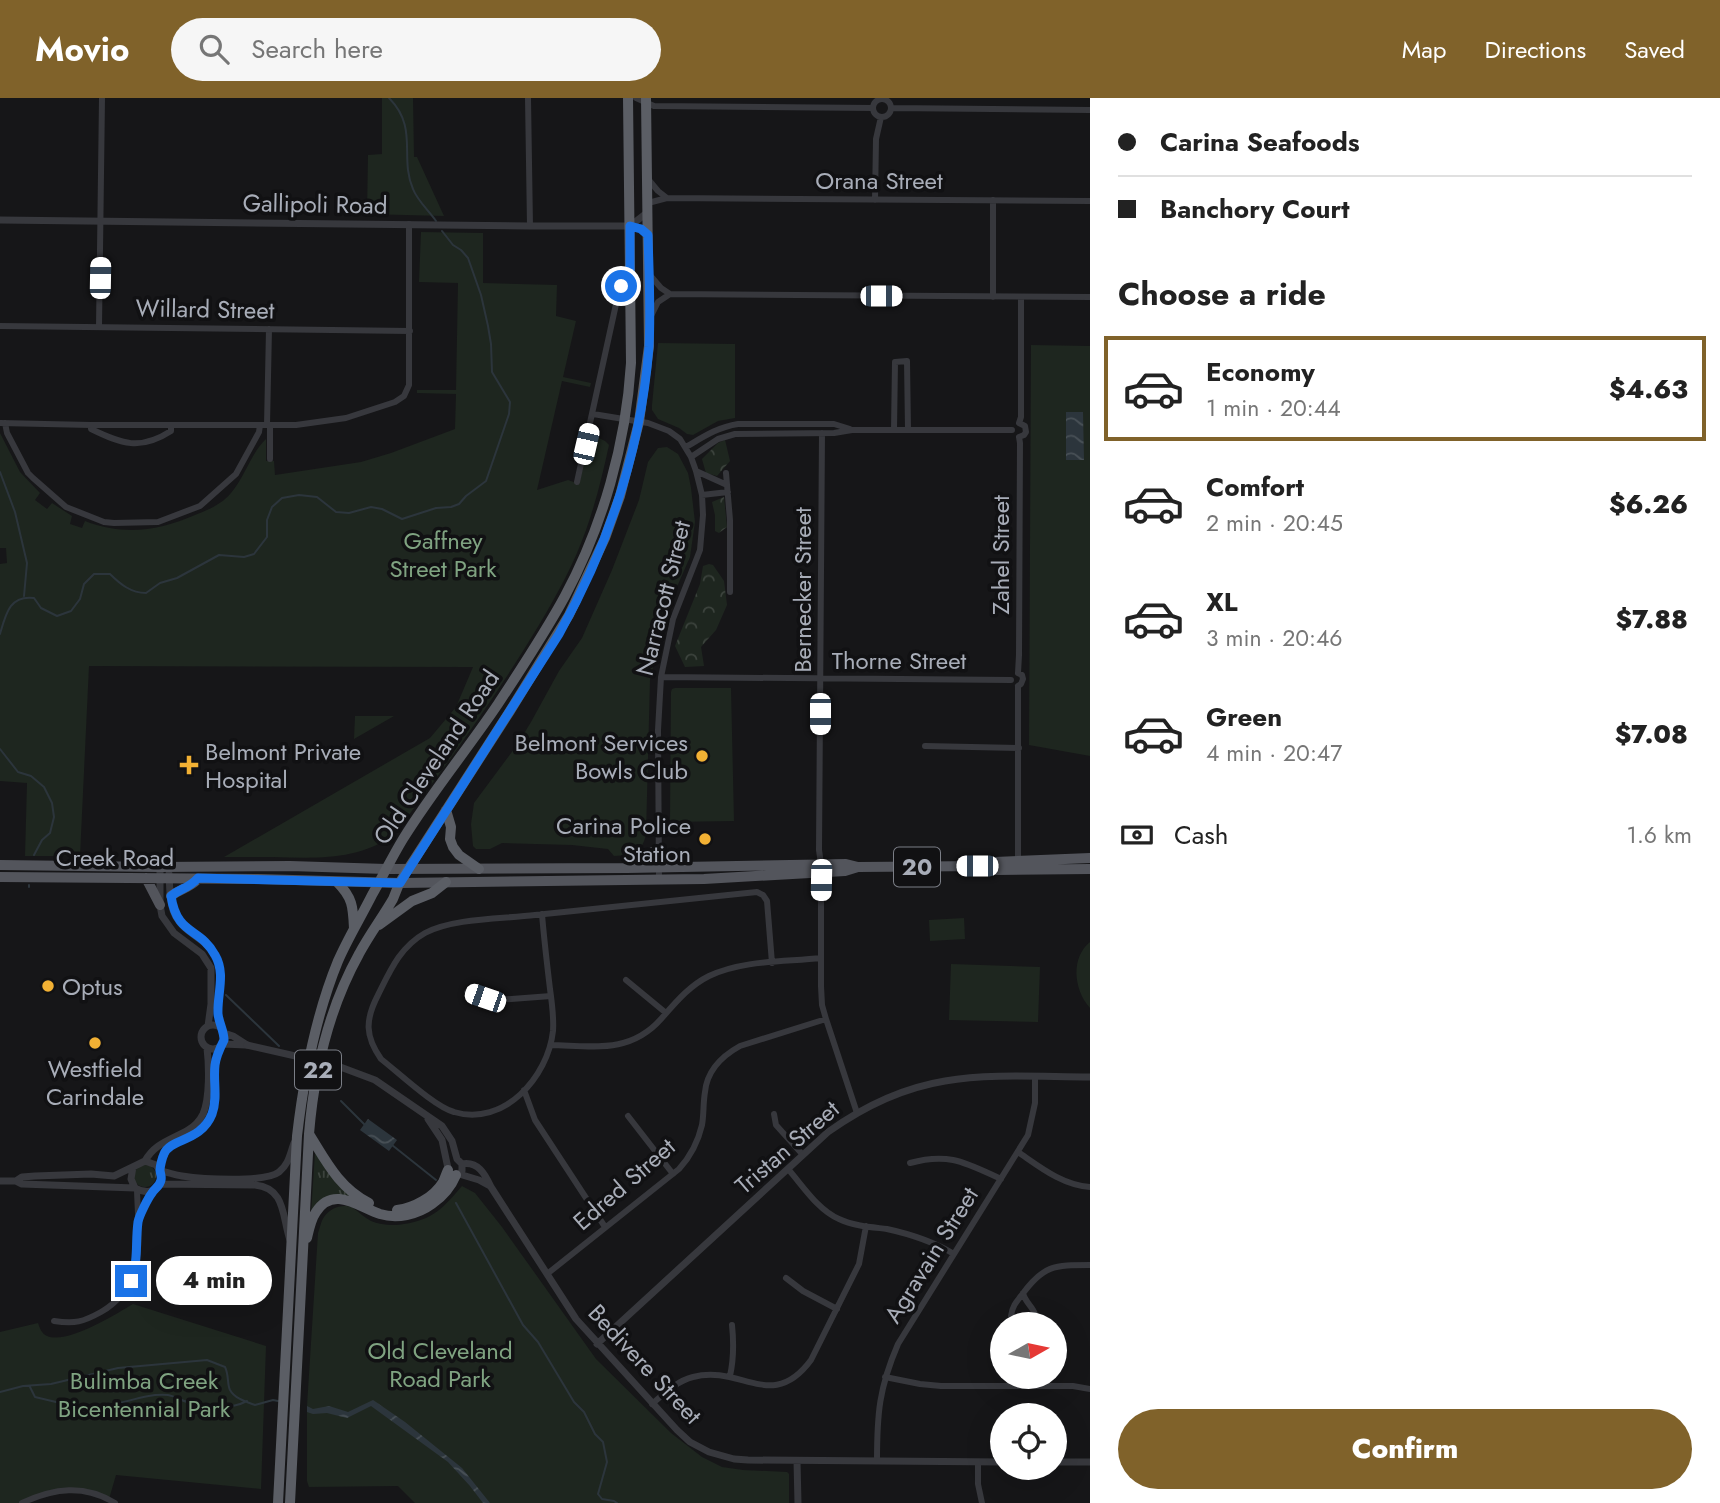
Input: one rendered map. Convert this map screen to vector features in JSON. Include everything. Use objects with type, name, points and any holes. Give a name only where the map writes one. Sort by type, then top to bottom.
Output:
[{"type":"highway","name":"Old Cleveland Road","points":[[290,1503],[302,1254],[304,1082],[319,1017],[339,959],[386,869],[435,791],[497,705],[566,594],[593,536],[618,454],[631,363],[628,98]]},
{"type":"highway","name":"Old Cleveland Road","points":[[278,1503],[291,1246],[303,1135],[331,1021],[359,953],[408,869],[559,634],[582,590],[613,517],[628,467],[639,422],[650,318],[646,101]]},
{"type":"highway","points":[[446,810],[453,847],[459,855],[479,869]]},
{"type":"highway","points":[[337,882],[349,895],[354,929]]},
{"type":"highway","points":[[376,928],[412,901],[432,893],[446,882]]},
{"type":"highway","points":[[303,1135],[338,1178],[362,1200],[382,1208],[404,1209],[419,1203],[453,1171]]},
{"type":"highway","points":[[302,1254],[313,1216],[326,1202],[346,1199],[385,1215],[410,1214],[422,1211],[437,1200],[447,1189],[453,1171]]},
{"type":"main road","points":[[626,868],[659,849]]},
{"type":"main road","name":"Creek Road","points":[[1018,866],[1090,858]]},
{"type":"main road","name":"Creek Road","points":[[0,877],[146,878],[164,873],[290,866],[386,869],[659,867],[845,871],[858,867],[985,866],[996,862],[1018,866],[1090,869]]},
{"type":"main road","name":"Creek Road","points":[[0,865],[164,873],[198,878],[379,883],[727,878],[821,869]]},
{"type":"main road","points":[[146,878],[160,905]]},
{"type":"main road","points":[[171,896],[189,887],[198,878]]},
{"type":"street","points":[[99,327],[102,98]]},
{"type":"street","points":[[528,98],[530,226]]},
{"type":"street","points":[[636,98],[654,106],[873,108]]},
{"type":"street","points":[[880,98],[887,100],[891,108],[888,115],[881,117],[876,115],[873,108],[880,98]]},
{"type":"street","points":[[891,108],[1090,110]]},
{"type":"street","points":[[875,200],[876,139],[881,117]]},
{"type":"street","points":[[648,179],[667,198]]},
{"type":"street","name":"Orana Street","points":[[648,207],[667,198],[1090,201]]},
{"type":"street","points":[[993,200],[993,297]]},
{"type":"street","points":[[648,207],[630,226],[641,229],[648,235]]},
{"type":"street","name":"Gallipoli Road","points":[[0,220],[630,226]]},
{"type":"street","points":[[266,425],[260,430],[232,478],[200,506],[149,524],[104,522],[60,503],[28,473],[3,423],[296,425],[346,418],[395,402],[404,396],[409,385],[409,224]]},
{"type":"street","points":[[649,274],[670,294]]},
{"type":"street","name":"Old Cleveland Road","points":[[577,482],[621,285],[630,277]]},
{"type":"street","points":[[650,318],[658,302],[670,294],[1090,297]]},
{"type":"street","points":[[1012,430],[1021,417],[1021,297]]},
{"type":"street","name":"Willard Street","points":[[0,326],[410,331]]},
{"type":"street","points":[[269,329],[266,425],[270,459]]},
{"type":"street","points":[[894,430],[895,362],[907,361],[908,430]]},
{"type":"street","points":[[593,414],[660,427],[680,439],[686,447],[712,431],[738,424],[834,424],[852,429]]},
{"type":"street","points":[[1012,430],[1019,438],[1024,435],[1025,426],[1019,423]]},
{"type":"street","points":[[91,425],[91,429],[115,441],[136,444],[150,442],[164,435],[171,431],[171,425]]},
{"type":"street","points":[[691,457],[718,439],[735,434],[834,433],[852,429],[1012,430]]},
{"type":"street","name":"Bernecker Street","points":[[822,433],[819,850],[822,1005],[857,1113]]},
{"type":"street","name":"Zahel Street","points":[[1018,673],[1019,438]]},
{"type":"street","name":"Narracott Street","points":[[659,879],[661,677],[673,619],[700,550],[704,514],[696,471],[686,447]]},
{"type":"street","points":[[696,471],[727,489]]},
{"type":"street","name":"Narracott Street","points":[[726,473],[730,520],[730,592]]},
{"type":"street","name":"Narracott Street","points":[[702,495],[727,489]]},
{"type":"street","points":[[1018,673],[1023,683],[1018,686],[1011,680],[1012,676],[1018,673]]},
{"type":"street","name":"Thorne Street","points":[[661,677],[1011,680]]},
{"type":"street","points":[[1018,686],[1018,866]]},
{"type":"street","points":[[925,747],[1018,748]]},
{"type":"street","points":[[145,1161],[159,1144],[190,1129],[205,1109],[209,1057],[201,1038],[214,1012],[221,974],[213,951],[177,919],[164,873]]},
{"type":"street","points":[[160,1170],[168,1148],[194,1136],[210,1118],[215,1104],[215,1068],[223,1031],[214,1012],[211,968],[202,954],[170,928],[162,916],[160,905],[164,873]]},
{"type":"street","points":[[542,914],[553,1030],[551,1045],[540,1070],[508,1105],[480,1115],[453,1112],[441,1106],[381,1059],[369,1037],[370,1010],[395,961],[402,951],[423,934],[457,923],[542,914],[757,892],[767,901],[772,963]]},
{"type":"street","points":[[551,1045],[621,1045],[645,1034],[692,986],[707,977],[743,966],[821,958]]},
{"type":"street","points":[[626,980],[666,1013]]},
{"type":"street","points":[[467,992],[497,1000],[551,996]]},
{"type":"street","name":"Edred Street","points":[[547,1274],[687,1161],[694,1149],[702,1122],[705,1089],[710,1074],[727,1053],[740,1046],[826,1020]]},
{"type":"street","points":[[208,1026],[215,1026],[247,1045]]},
{"type":"street","points":[[207,1048],[247,1045],[335,1065],[375,1080],[446,1130],[462,1171],[453,1171]]},
{"type":"street","name":"Tristan Street","points":[[597,1344],[828,1132],[857,1113],[890,1097],[942,1081],[969,1077],[1090,1077]]},
{"type":"street","name":"Agravain Street","points":[[877,1461],[877,1422],[881,1391],[898,1344],[1028,1135],[1035,1103],[1035,1077]]},
{"type":"street","points":[[524,1090],[535,1120],[605,1227]]},
{"type":"street","points":[[774,1114],[776,1125],[803,1155]]},
{"type":"street","points":[[426,1115],[442,1140],[453,1171]]},
{"type":"street","points":[[628,1116],[673,1174]]},
{"type":"street","points":[[160,1170],[203,1178],[270,1176],[286,1166],[303,1135]]},
{"type":"street","points":[[1018,1152],[1051,1174],[1090,1187]]},
{"type":"street","points":[[910,1163],[937,1157],[962,1161],[1001,1179]]},
{"type":"street","points":[[453,1171],[452,1159],[460,1161]]},
{"type":"street","name":"Bedivere Street","points":[[460,1161],[478,1167],[485,1175],[576,1319],[690,1442],[709,1452],[734,1459],[990,1462]]},
{"type":"street","points":[[16,1181],[22,1177],[35,1176],[114,1176],[139,1163],[153,1163],[162,1175],[160,1184],[152,1191],[138,1219]]},
{"type":"street","points":[[54,1321],[71,1324],[87,1320],[121,1296],[131,1281],[136,1267],[138,1219],[136,1189],[131,1179],[133,1167]]},
{"type":"street","points":[[788,1169],[825,1211],[837,1219],[891,1230],[940,1245],[954,1254]]},
{"type":"street","points":[[453,1171],[491,1187]]},
{"type":"street","points":[[0,1181],[152,1191]]},
{"type":"street","points":[[160,1184],[264,1186],[273,1191],[280,1200],[291,1246]]},
{"type":"street","points":[[652,1404],[674,1385],[692,1377],[730,1376],[769,1386],[792,1380],[802,1373],[859,1264],[866,1226]]},
{"type":"street","points":[[1023,1293],[1035,1314],[1032,1318],[1015,1320],[1011,1316],[1012,1309],[1023,1293],[1032,1280],[1040,1273],[1064,1265],[1090,1265]]},
{"type":"street","points":[[786,1278],[803,1292],[837,1309]]},
{"type":"street","points":[[730,1376],[735,1346],[732,1325]]},
{"type":"street","points":[[885,1377],[941,1386],[1073,1386],[1090,1389]]},
{"type":"street","points":[[797,1461],[798,1503]]},
{"type":"street","points":[[978,1462],[978,1484],[982,1503]]},
{"type":"street","points":[[1067,1462],[1090,1462]]},
{"type":"street","points":[[22,1503],[57,1490],[97,1494],[115,1503]]},
{"type":"green space","points":[[382,98],[413,98],[414,157],[417,157],[444,216],[367,214],[368,155],[382,154]]},
{"type":"green space","name":"Gaffney Street Park","points":[[421,232],[483,233],[483,283],[557,285],[556,316],[576,321],[563,377],[591,383],[590,387],[562,381],[537,490],[568,480],[579,484],[590,437],[595,436],[609,445],[596,500],[577,553],[552,603],[523,651],[394,835],[365,850],[321,857],[224,857],[430,738],[456,707],[473,667],[89,666],[80,856],[25,856],[27,783],[0,781],[0,564],[7,563],[6,548],[0,548],[0,433],[20,472],[40,493],[35,500],[47,509],[52,503],[72,516],[70,524],[82,528],[85,521],[113,529],[141,530],[168,525],[219,503],[236,487],[256,451],[266,439],[266,461],[274,461],[275,475],[361,462],[455,429],[456,394],[417,393],[417,390],[456,390],[458,283],[419,282]]},
{"type":"green space","points":[[658,343],[735,344],[735,418],[718,421],[693,435],[658,419],[652,405]]},
{"type":"green space","points":[[1031,345],[1090,346],[1090,756],[1029,745]]},
{"type":"green space","points":[[725,440],[730,461],[717,476],[706,473],[702,459],[718,443]]},
{"type":"green space","points":[[667,447],[678,454],[688,473],[695,522],[690,557],[666,612],[650,680],[646,835],[642,846],[635,852],[614,856],[608,849],[572,845],[502,843],[490,849],[476,849],[473,846],[471,824],[474,803],[517,745],[559,671],[582,638],[639,500],[648,462],[658,448]]},
{"type":"green space","points":[[724,497],[727,527],[719,533],[715,531],[712,502]]},
{"type":"green space","points":[[713,565],[724,581],[727,605],[716,630],[701,647],[704,666],[685,667],[675,646],[700,584],[703,566]]},
{"type":"green space","name":"Belmont Services Bowls Club","points":[[675,688],[731,688],[734,821],[670,822],[671,692]]},
{"type":"green space","points":[[355,716],[394,716],[354,739]]},
{"type":"green space","points":[[964,918],[965,939],[930,941],[929,920]]},
{"type":"green space","points":[[1090,942],[1090,1008],[1080,993],[1076,975],[1079,957]]},
{"type":"green space","points":[[951,964],[1040,967],[1038,1022],[949,1020]]},
{"type":"green space","points":[[315,1153],[359,1200],[344,1197],[311,1215]]},
{"type":"green space","points":[[145,1165],[153,1168],[156,1176],[153,1184],[145,1187],[137,1184],[134,1176],[137,1168]]},
{"type":"green space","name":"Old Cleveland Road Park","points":[[462,1186],[475,1193],[502,1227],[596,1359],[671,1433],[702,1457],[722,1467],[787,1472],[789,1503],[415,1503],[398,1486],[309,1487],[307,1406],[318,1233],[323,1219],[333,1209],[345,1206],[353,1208],[369,1220],[387,1225],[414,1222],[437,1211]]},
{"type":"green space","name":"Bulimba Creek Bicentennial Park","points":[[133,1304],[266,1346],[261,1489],[116,1475],[109,1499],[72,1490],[22,1503],[0,1503],[0,1332],[38,1323],[47,1336],[66,1336],[91,1327]]},
{"type":"water","points":[[1066,412],[1083,412],[1084,460],[1066,460]]},
{"type":"water","points":[[368,1119],[397,1140],[389,1151],[360,1130]]},
{"type":"water","points":[[373,1400],[462,1468],[490,1503],[483,1503],[448,1462],[371,1406],[347,1418],[307,1412],[307,1406],[313,1409],[329,1406],[348,1412]]},
{"type":"waterway","points":[[389,98],[403,120],[409,177],[413,189],[436,221]]},
{"type":"waterway","points":[[0,634],[10,607],[19,599],[34,598],[41,608],[57,616],[71,611],[80,599],[84,584],[94,574],[110,574],[126,587],[146,593],[160,583],[177,578],[219,555],[244,557],[254,554],[267,537],[267,520],[272,507],[282,498],[299,495],[317,497],[336,512],[349,513],[371,507],[382,509],[402,519],[459,504],[486,481],[509,414],[510,402],[492,372],[488,326],[468,258],[442,231]]},
{"type":"waterway","points":[[0,472],[15,512],[27,563],[24,596]]},
{"type":"waterway","points":[[0,749],[18,772],[31,776],[44,787],[52,803],[54,817],[50,833],[42,840],[34,855]]},
{"type":"waterway","points":[[226,995],[279,1046]]},
{"type":"waterway","points":[[341,1101],[365,1125]]},
{"type":"waterway","points":[[392,1145],[436,1180]]},
{"type":"waterway","points":[[456,1203],[523,1325],[538,1342],[574,1402],[584,1412],[595,1434],[603,1442],[607,1462],[598,1494],[602,1499],[617,1503]]},
{"type":"waterway","points":[[0,1392],[23,1386],[51,1384],[118,1368],[207,1360],[225,1367],[230,1390],[238,1398],[255,1405],[278,1401]]},
{"type":"waterway","points":[[30,1387],[35,1397],[56,1402]]},
{"type":"waterway","points":[[61,1403],[99,1407],[159,1395],[210,1406],[226,1407],[247,1401]]},
{"type":"place","name":"Belmont Services Bowls Club","points":[[702,756]]},
{"type":"place","name":"Belmont Private Hospital","points":[[189,765]]},
{"type":"place","name":"Carina Police Station","points":[[705,839]]},
{"type":"place","name":"Optus","points":[[48,986]]},
{"type":"place","name":"Westfield Carindale","points":[[95,1043]]},
{"type":"route","points":[[131,1281],[138,1253],[138,1219],[152,1191],[160,1184],[162,1175],[159,1168],[165,1151],[194,1136],[210,1118],[215,1104],[215,1062],[224,1040],[218,1012],[221,974],[219,963],[213,951],[177,919],[171,896],[189,887],[198,878],[400,883],[559,634],[582,590],[613,517],[639,422],[648,356],[648,235],[641,229],[630,226],[630,277],[621,286]]}]
